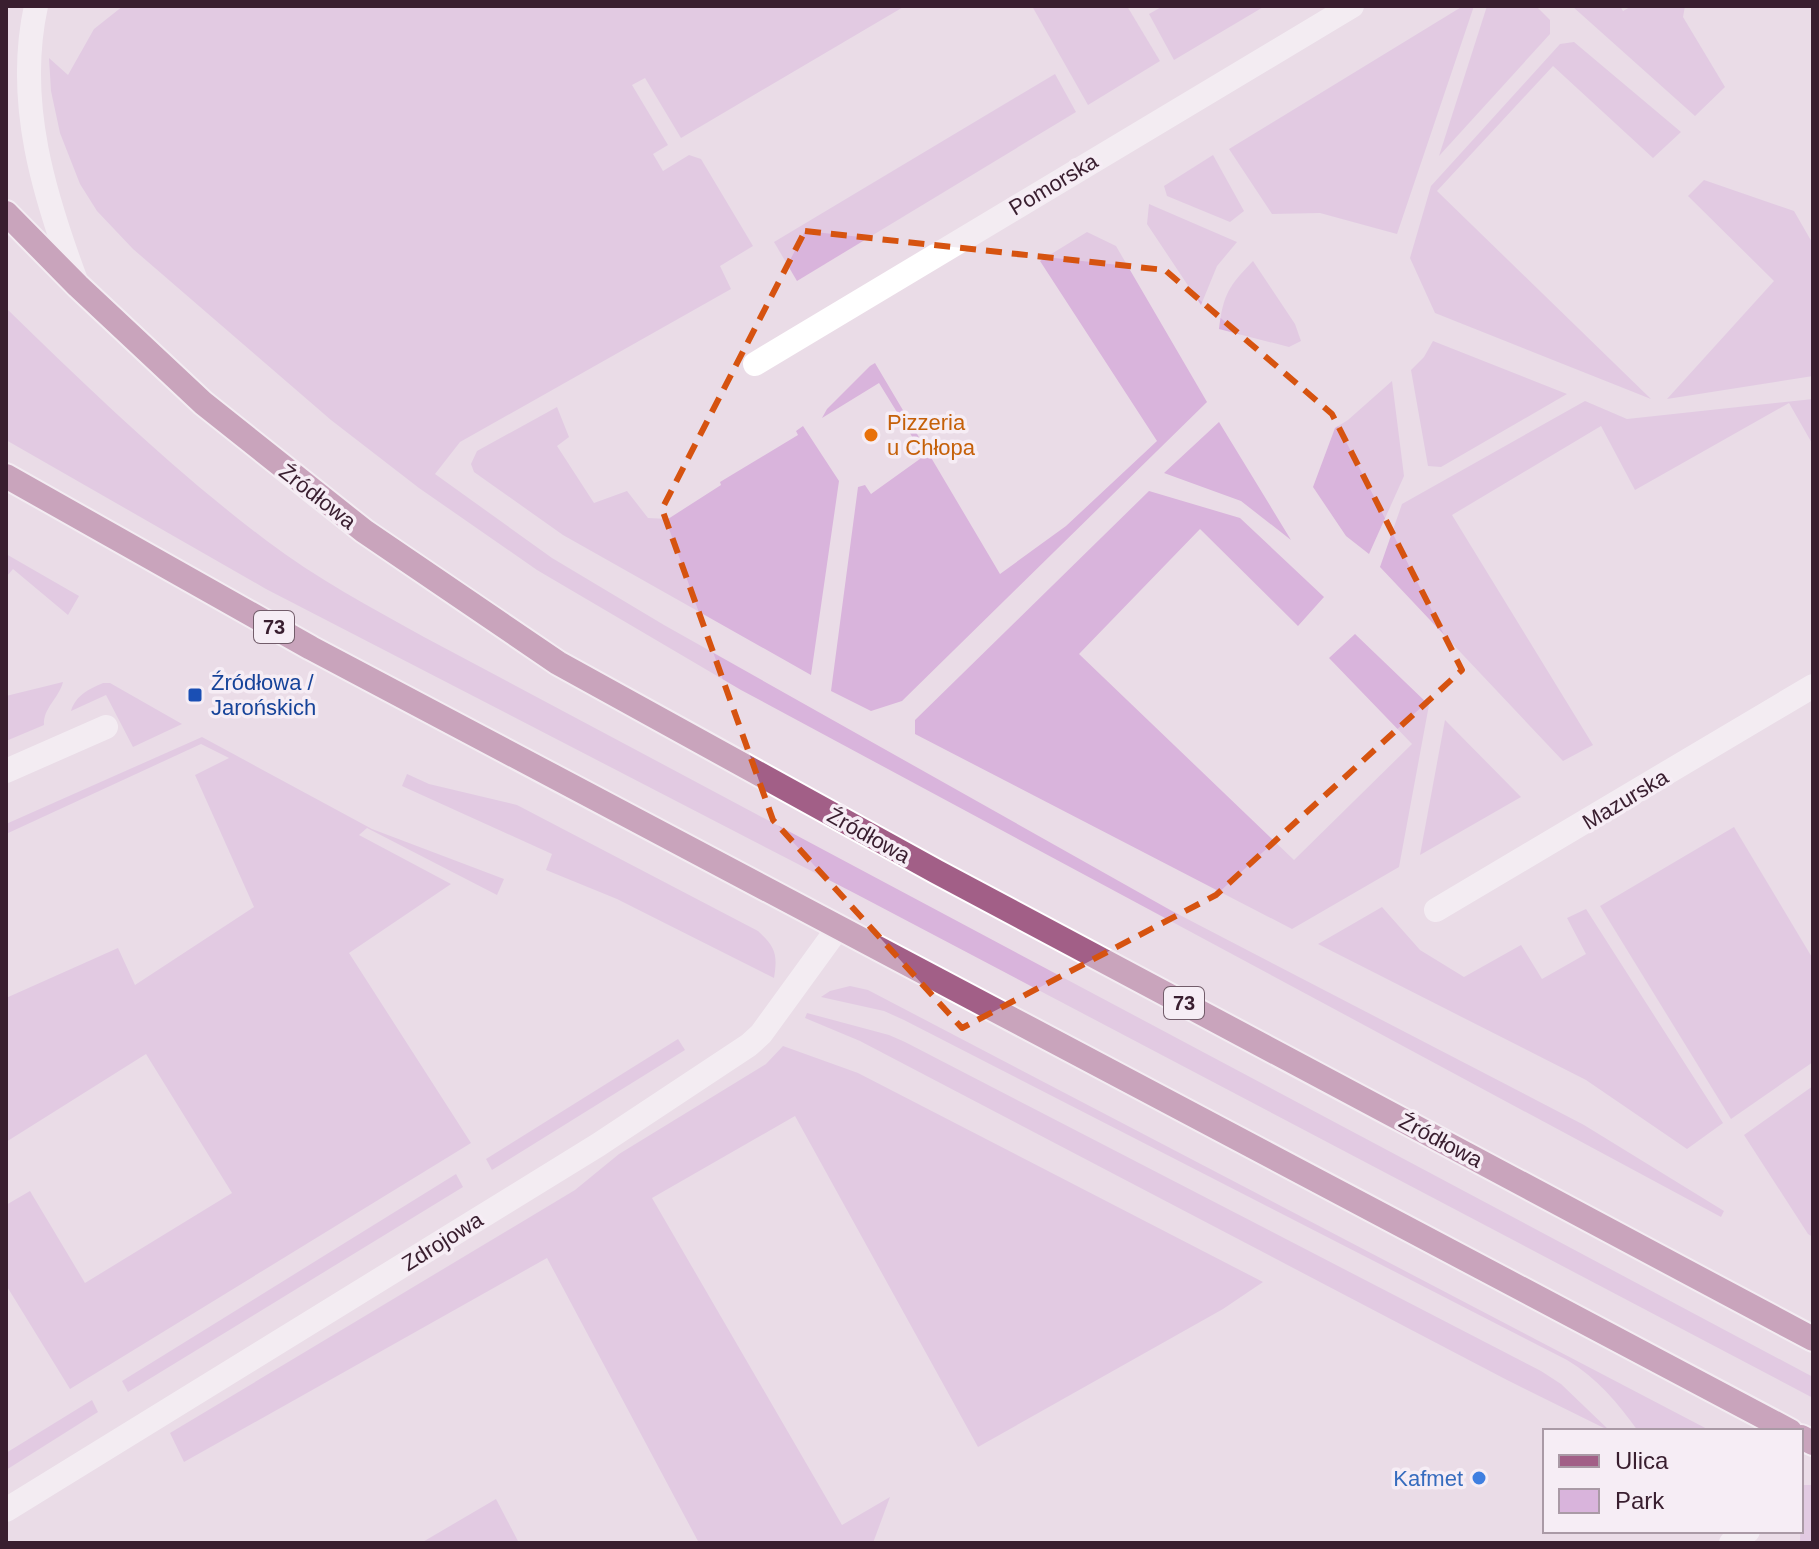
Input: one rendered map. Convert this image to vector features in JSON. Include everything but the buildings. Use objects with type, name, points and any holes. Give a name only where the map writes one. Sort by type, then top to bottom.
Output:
[{"type":"main road","name":"Źródłowa","points":[[6,213],[78,286],[203,403],[364,531],[558,663],[937,872],[1813,1339]]},
{"type":"main road","name":"73","points":[[6,476],[311,648],[1766,1425]]},
{"type":"street","points":[[36,6],[28,68],[33,133],[50,206],[78,286]]},
{"type":"street","name":"Pomorska","points":[[755,364],[1352,6]]},
{"type":"street","name":"Mazurska","points":[[1436,910],[1813,686]]},
{"type":"street","points":[[6,771],[106,727]]},
{"type":"street","name":"Zdrojowa","points":[[6,1510],[585,1153],[749,1045],[773,1019],[838,928]]},
{"type":"highlighted area","points":[[805,231],[1165,270],[1332,414],[1462,670],[1216,895],[962,1028],[773,820],[662,509]]},
{"type":"green space","points":[[123,6],[905,6],[681,138],[645,78],[632,85],[668,145],[653,154],[663,171],[689,155],[701,159],[753,246],[720,266],[731,289],[460,442],[435,474],[552,558],[664,625],[1172,911],[1584,1125],[1724,1211],[1721,1217],[741,690],[537,570],[419,488],[331,420],[133,249],[97,211],[80,184],[60,133],[51,91],[49,58],[68,75],[94,29]]},
{"type":"green space","points":[[1032,6],[1127,6],[1160,61],[1088,105]]},
{"type":"green space","points":[[1163,6],[1265,6],[1174,60],[1149,14]]},
{"type":"green space","points":[[1463,6],[1474,6],[1397,234],[1320,213],[1272,214],[1229,149]]},
{"type":"green space","points":[[1487,6],[1536,6],[1550,20],[1550,34],[1439,156]]},
{"type":"green space","points":[[1572,6],[1620,6],[1623,11],[1632,6],[1685,6],[1683,17],[1725,87],[1695,116]]},
{"type":"green space","points":[[1574,42],[1681,132],[1653,158],[1553,66],[1437,191],[1651,399],[1435,313],[1410,258],[1431,186],[1560,44]]},
{"type":"green space","points":[[1055,74],[1076,112],[797,281],[774,242]]},
{"type":"green space","points":[[1213,155],[1244,211],[1230,222],[1167,196],[1164,186]]},
{"type":"green space","points":[[1704,180],[1794,211],[1813,244],[1813,376],[1667,399],[1774,281],[1688,196]]},
{"type":"green space","points":[[1149,204],[1237,242],[1217,266],[1201,305],[1147,224]]},
{"type":"green space","points":[[1087,232],[1116,246],[1207,402],[902,701],[871,711],[831,691],[858,487],[865,485],[871,494],[924,456],[879,383],[822,418],[827,409],[870,366],[875,363],[1000,574],[1066,526],[1157,441],[1040,261]]},
{"type":"green space","points":[[1253,261],[1295,324],[1301,341],[1289,347],[1219,329],[1228,291]]},
{"type":"green space","points":[[6,308],[165,458],[286,555],[344,592],[1813,1377],[1813,1398],[858,895],[266,589],[6,440]]},
{"type":"green space","points":[[1433,341],[1567,394],[1441,467],[1428,466],[1411,370],[1424,357]]},
{"type":"green space","points":[[1392,381],[1404,476],[1369,554],[1346,536],[1313,487],[1335,428]]},
{"type":"green space","points":[[1813,399],[1813,445],[1789,403],[1635,490],[1601,426],[1452,515],[1593,745],[1563,761],[1380,567],[1402,504],[1585,401],[1627,419]]},
{"type":"green space","points":[[557,407],[569,437],[557,446],[594,503],[627,491],[648,518],[668,519],[721,485],[720,482],[798,435],[796,431],[803,426],[839,481],[811,675],[563,535],[474,472],[471,464],[477,451]]},
{"type":"green space","points":[[1219,422],[1291,540],[1241,501],[1164,473]]},
{"type":"green space","points":[[1149,491],[1240,518],[1324,597],[1298,626],[1200,529],[1079,654],[1294,860],[1412,744],[1329,658],[1355,634],[1429,705],[1399,867],[1292,929],[915,734],[915,720]]},
{"type":"green space","points":[[6,554],[79,596],[68,615],[13,569],[6,577]]},
{"type":"green space","points":[[63,682],[46,713],[44,725],[6,741],[6,696]]},
{"type":"green space","points":[[110,683],[182,724],[133,747],[106,695],[71,711],[88,690]]},
{"type":"green space","points":[[1445,720],[1521,797],[1420,855]]},
{"type":"green space","points":[[202,737],[372,829],[504,879],[497,895],[367,828],[359,835],[451,884],[349,953],[471,1143],[70,1389],[6,1285],[6,1205],[30,1191],[85,1283],[232,1193],[146,1054],[6,1142],[6,998],[118,948],[135,985],[254,907],[195,775],[229,758],[201,744],[6,834],[6,824]]},
{"type":"green space","points":[[407,774],[429,784],[517,805],[758,931],[774,952],[774,978],[617,899],[546,870],[552,854],[402,786]]},
{"type":"green space","points":[[1734,827],[1813,959],[1813,1062],[1731,1119],[1600,906]]},
{"type":"green space","points":[[1382,907],[1420,950],[1464,977],[1521,945],[1542,979],[1586,954],[1567,918],[1586,909],[1723,1123],[1687,1149],[1586,1080],[1318,944]]},
{"type":"green space","points":[[850,986],[868,990],[1707,1429],[1636,1429],[1606,1392],[1567,1360],[904,1020],[884,1011],[821,997],[830,991]]},
{"type":"green space","points":[[807,1013],[905,1042],[1541,1371],[1561,1384],[1608,1429],[1507,1380],[860,1041],[805,1018]]},
{"type":"green space","points":[[678,1039],[685,1050],[492,1170],[486,1159]]},
{"type":"green space","points":[[783,1046],[858,1073],[1263,1282],[1223,1309],[978,1447],[795,1116],[652,1198],[842,1525],[890,1497],[873,1543],[699,1543],[547,1258],[184,1462],[170,1433],[575,1190],[619,1154],[766,1064]]},
{"type":"green space","points":[[1813,1086],[1813,1237],[1808,1234],[1744,1135]]},
{"type":"green space","points":[[456,1174],[463,1187],[128,1392],[122,1381]]},
{"type":"green space","points":[[92,1400],[98,1412],[6,1470],[6,1453]]},
{"type":"green space","points":[[1803,1485],[1813,1485],[1813,1543],[1800,1543],[1800,1533],[1803,1533]]},
{"type":"green space","points":[[496,1499],[519,1543],[421,1543]]},
{"type":"place","name":"Pizzeria u Chłopa","points":[[871,435]]},
{"type":"place","name":"Źródłowa / Jarońskich","points":[[195,695]]},
{"type":"place","name":"Kafmet","points":[[1479,1478]]}]
